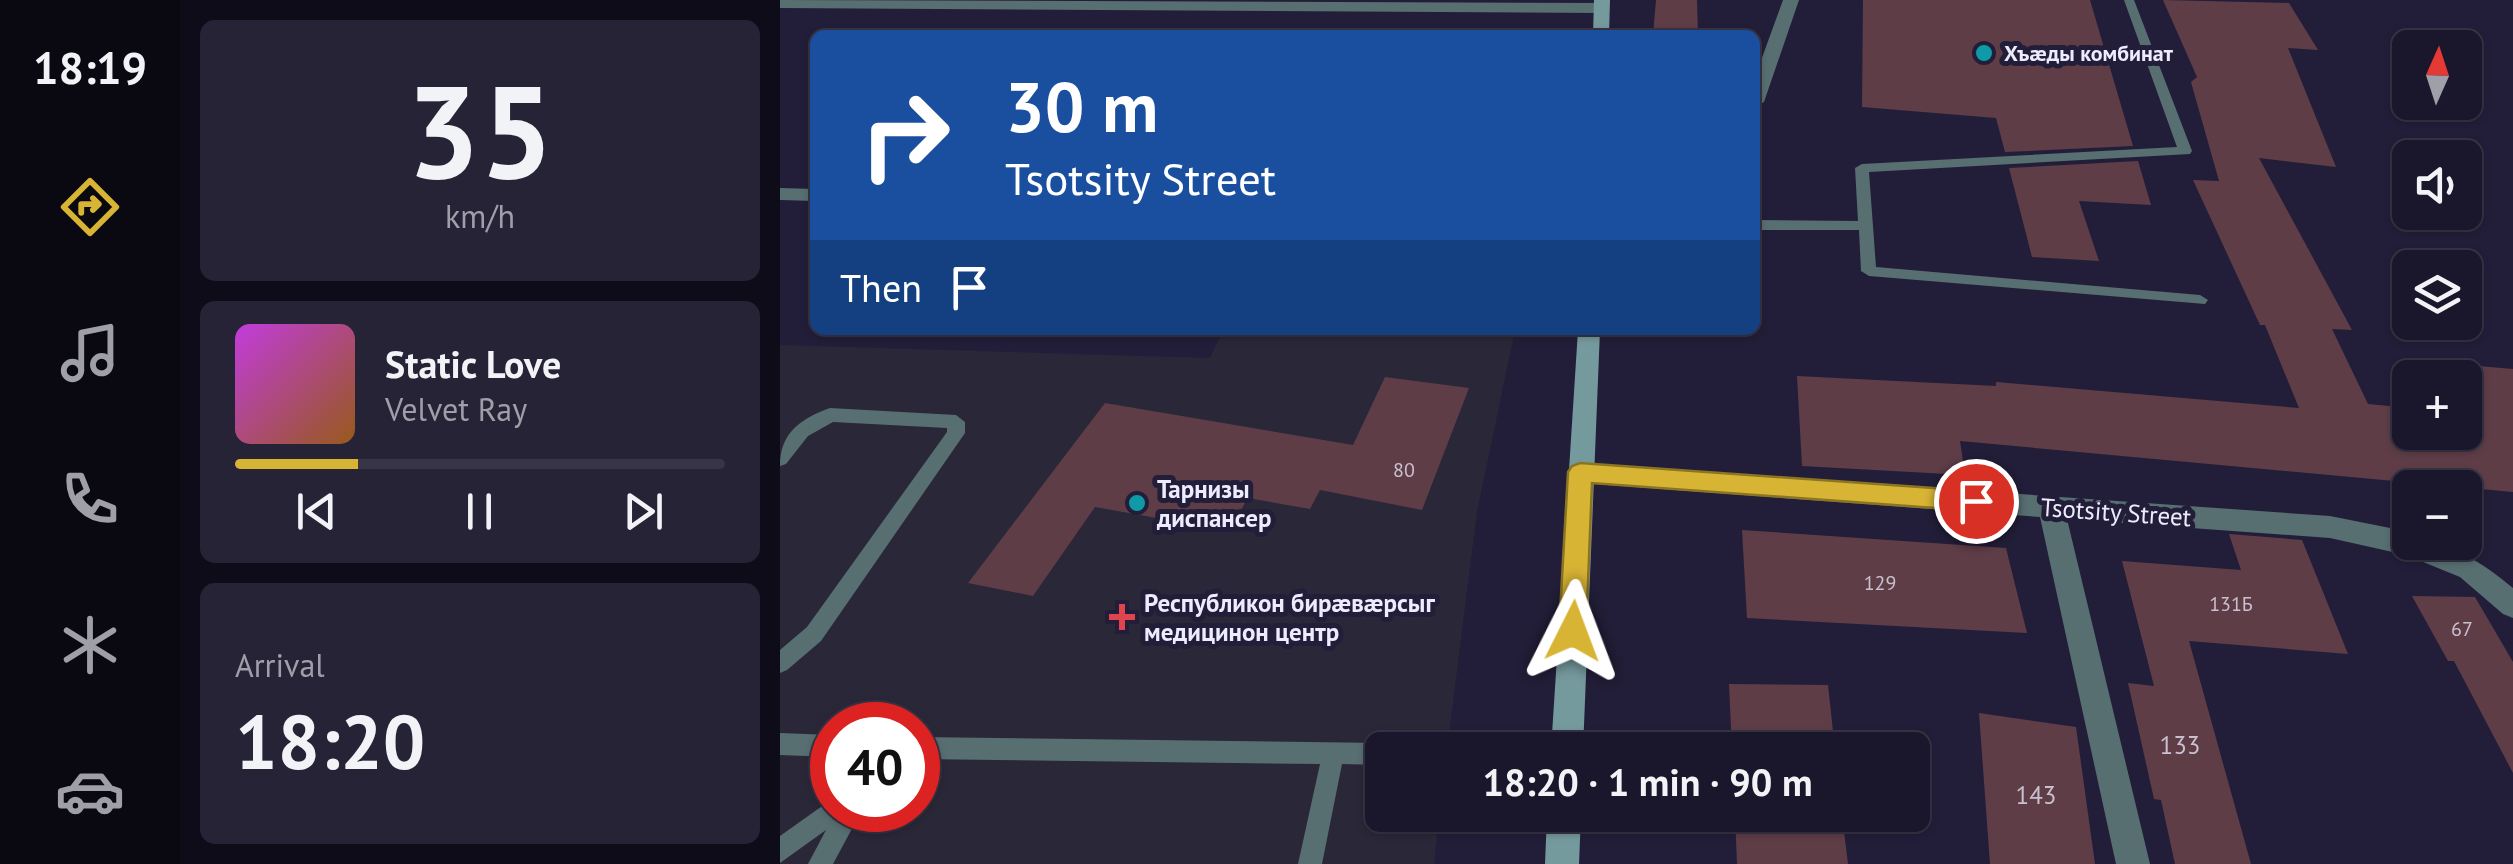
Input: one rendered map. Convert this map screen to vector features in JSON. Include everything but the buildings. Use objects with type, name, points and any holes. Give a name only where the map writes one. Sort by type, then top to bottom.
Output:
[{"type":"street","points":[[1760,88],[1791,0]]},
{"type":"street","points":[[780,3],[1602,4],[1601,30]]},
{"type":"street","points":[[780,194],[810,195]]},
{"type":"street","points":[[1568,732],[1589,335]]},
{"type":"street","name":"Tsotsity Street","points":[[1580,472],[2330,528],[2410,544],[2470,569],[2513,605]]},
{"type":"street","points":[[2051,507],[2133,864]]},
{"type":"street","points":[[1562,864],[1563,832]]},
{"type":"lane","points":[[2129,0],[2185,151],[1862,168],[1869,271],[2200,300]]},
{"type":"lane","points":[[1760,225],[1866,226]]},
{"type":"lane","points":[[780,460],[802,431],[830,415],[956,422],[956,433],[814,634],[781,659]]},
{"type":"lane","points":[[780,744],[810,745]]},
{"type":"lane","points":[[940,748],[1365,754]]},
{"type":"lane","points":[[1310,864],[1333,754]]},
{"type":"lane","points":[[780,852],[810,828]]},
{"type":"lane","points":[[820,864],[838,832]]},
{"type":"shaded area","name":"Республикон бирæвæрсыг медицинон центр","points":[[1221,335],[1514,335],[1477,512],[1449,732],[1365,732],[1365,832],[1437,832],[1434,864],[780,864],[780,345],[1210,358]]},
{"type":"place","name":"Хъæды комбинат","points":[[1984,53]]},
{"type":"place","name":"Тарнизы диспансер","points":[[1137,503]]},
{"type":"place","name":"Республикон бирæвæрсыг медицинон центр","points":[[1122,617]]},
{"type":"route","points":[[1573,631],[1580,472],[1976,501]]}]
